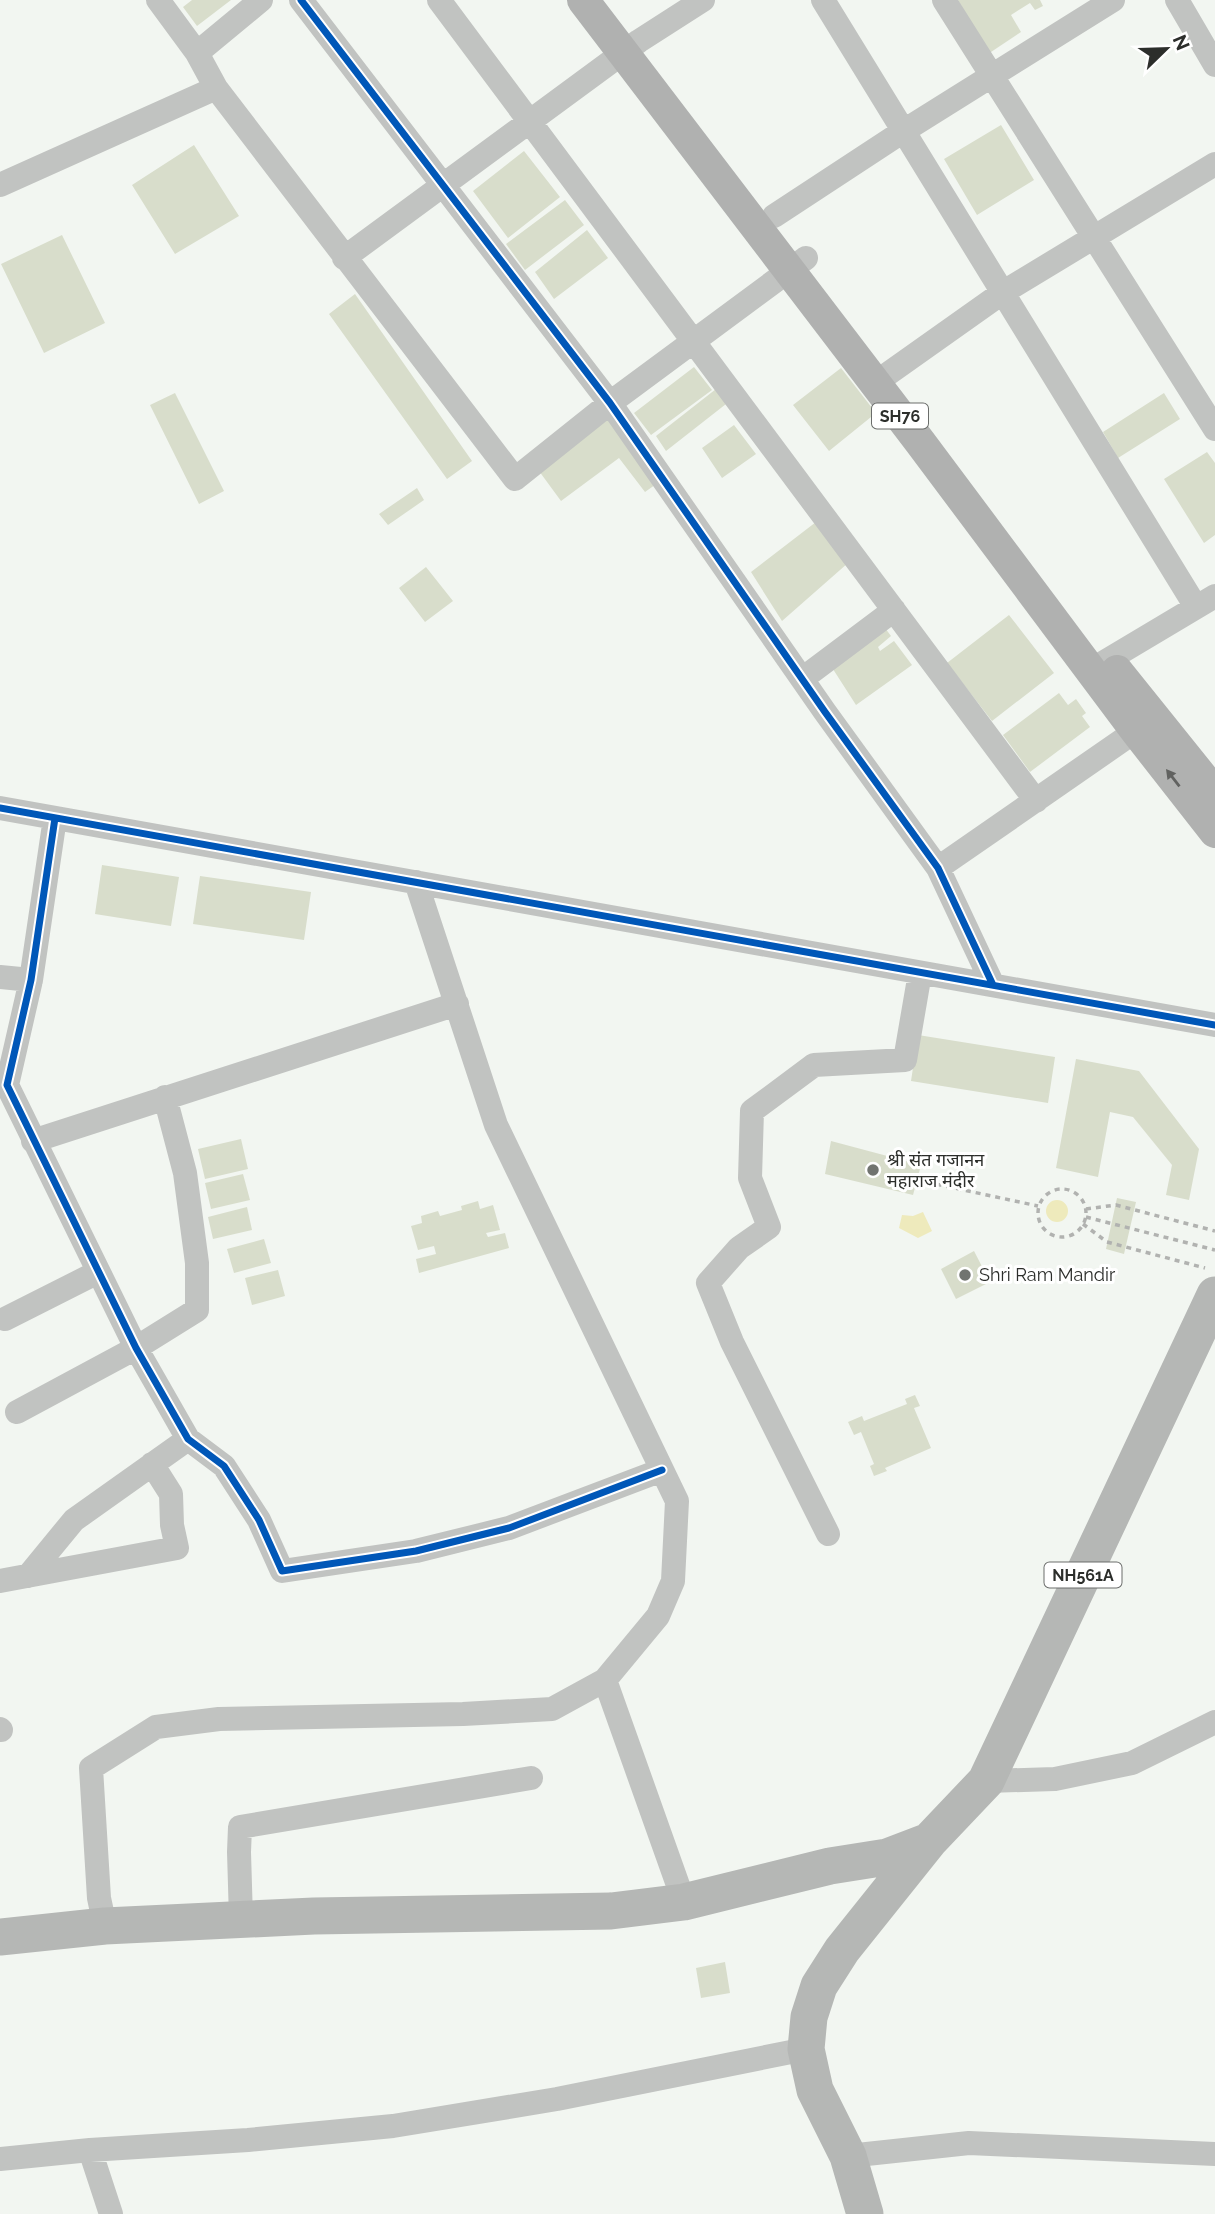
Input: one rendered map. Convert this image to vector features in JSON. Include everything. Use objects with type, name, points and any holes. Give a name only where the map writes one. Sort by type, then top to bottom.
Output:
[{"type":"highway","name":"NH561A","points":[[865,2214],[848,2156],[815,2090],[806,2049],[809,2017],[819,1986],[842,1950],[930,1840],[986,1781],[1214,1283]]},
{"type":"highway","points":[[0,1937],[105,1926],[241,1919],[611,1911],[684,1902],[830,1866],[887,1857],[930,1840]]},
{"type":"main road","name":"SH76","points":[[583,0],[631,47],[774,216],[797,264]]},
{"type":"main road","name":"SH76","points":[[609,0],[631,47],[1145,725],[1215,832]]},
{"type":"main road","name":"SH76","points":[[1145,725],[1215,793]]},
{"type":"street","points":[[158,0],[197,53],[216,88],[515,480],[610,403],[797,264]]},
{"type":"street","points":[[197,53],[261,0]]},
{"type":"street","points":[[439,0],[1036,801]]},
{"type":"street","points":[[344,258],[631,47],[703,0]]},
{"type":"street","points":[[823,0],[1002,293],[1205,601],[1100,665]]},
{"type":"street","points":[[944,0],[1215,429]]},
{"type":"street","points":[[774,216],[992,76],[1080,9],[1113,0]]},
{"type":"street","points":[[1177,0],[1215,65]]},
{"type":"street","points":[[311,4],[441,185],[610,403],[938,868],[993,985]]},
{"type":"street","points":[[0,185],[216,88]]},
{"type":"street","points":[[883,377],[1002,293],[1215,164]]},
{"type":"street","points":[[802,678],[894,610]]},
{"type":"street","points":[[938,868],[1145,725]]},
{"type":"street","points":[[0,808],[1215,1025]]},
{"type":"street","points":[[55,818],[31,980],[7,1085],[135,1348],[188,1439],[224,1466],[259,1520],[282,1571],[416,1551],[509,1528],[662,1470]]},
{"type":"street","points":[[105,1926],[99,1898],[91,1768],[156,1727],[219,1719],[463,1714],[552,1709],[606,1680],[658,1616],[673,1581],[677,1501],[496,1125],[416,882]]},
{"type":"street","points":[[828,1534],[733,1342],[708,1283],[739,1248],[769,1227],[750,1178],[752,1111],[814,1065],[905,1060],[920,972]]},
{"type":"street","points":[[0,977],[31,980]]},
{"type":"street","points":[[33,1141],[457,1004]]},
{"type":"street","points":[[17,1412],[135,1348],[197,1310],[197,1263],[185,1173],[165,1097]]},
{"type":"street","points":[[5,1319],[98,1272]]},
{"type":"street","points":[[28,1576],[74,1520],[188,1439]]},
{"type":"street","points":[[0,1581],[177,1548],[172,1525],[171,1494],[152,1464]]},
{"type":"street","points":[[606,1680],[684,1902]]},
{"type":"street","points":[[986,1781],[1055,1779],[1132,1763],[1215,1722]]},
{"type":"street","points":[[241,1919],[240,1827],[531,1777]]},
{"type":"street","points":[[0,2159],[393,2126],[557,2099],[806,2049]]},
{"type":"street","points":[[848,2156],[969,2143],[1215,2154]]},
{"type":"street","points":[[90,2150],[111,2214]]},
{"type":"path","points":[[917,1180],[1038,1206]]},
{"type":"path","points":[[1062,1188],[1076,1193],[1086,1209],[1083,1224],[1067,1237],[1051,1235],[1040,1223],[1038,1206],[1047,1193],[1062,1188]]},
{"type":"path","points":[[1086,1209],[1116,1205],[1215,1231]]},
{"type":"path","points":[[1086,1217],[1215,1250]]},
{"type":"path","points":[[1083,1224],[1107,1242],[1214,1283]]},
{"type":"shaded area","points":[[1057,1200],[1065,1203],[1068,1211],[1065,1219],[1057,1222],[1049,1219],[1046,1211],[1049,1203]]},
{"type":"shaded area","points":[[923,1212],[932,1231],[918,1238],[899,1228],[902,1215],[913,1216]]},
{"type":"building","points":[[192,0],[231,0],[197,26],[183,7]]},
{"type":"building","points":[[958,0],[1040,0],[1043,6],[1035,10],[1030,3],[1011,15],[1021,32],[988,54]]},
{"type":"building","points":[[1001,125],[1034,180],[977,215],[944,159]]},
{"type":"building","points":[[194,145],[239,216],[175,254],[132,185]]},
{"type":"building","points":[[524,151],[560,197],[508,238],[473,191]]},
{"type":"building","points":[[565,200],[584,225],[525,270],[506,244]]},
{"type":"building","points":[[587,230],[608,258],[554,299],[535,272]]},
{"type":"building","points":[[62,235],[105,323],[44,353],[1,264]]},
{"type":"building","points":[[355,294],[472,461],[447,479],[329,314]]},
{"type":"building","points":[[694,367],[712,390],[651,435],[634,413]]},
{"type":"building","points":[[841,368],[876,413],[829,451],[793,405]]},
{"type":"building","points":[[716,389],[726,404],[666,451],[656,436]]},
{"type":"building","points":[[175,393],[224,491],[199,504],[150,405]]},
{"type":"building","points":[[1164,393],[1180,419],[1118,458],[1103,432]]},
{"type":"building","points":[[611,417],[659,482],[645,492],[619,458],[561,501],[539,471]]},
{"type":"building","points":[[734,425],[756,454],[722,478],[702,448]]},
{"type":"building","points":[[1207,452],[1215,463],[1215,535],[1204,543],[1164,479]]},
{"type":"building","points":[[417,488],[424,500],[388,525],[379,514]]},
{"type":"building","points":[[816,522],[848,563],[782,621],[751,572]]},
{"type":"building","points":[[426,567],[453,601],[425,622],[399,588]]},
{"type":"building","points":[[1009,615],[1054,673],[992,721],[947,663]]},
{"type":"building","points":[[885,628],[891,636],[878,647],[880,651],[894,641],[912,665],[856,705],[831,666]]},
{"type":"building","points":[[1059,693],[1068,705],[1076,699],[1086,713],[1082,716],[1090,727],[1030,772],[1003,735]]},
{"type":"building","points":[[102,865],[179,877],[171,926],[95,914]]},
{"type":"building","points":[[200,876],[311,892],[304,940],[193,924]]},
{"type":"building","points":[[918,1035],[1055,1057],[1048,1103],[911,1081]]},
{"type":"building","points":[[1076,1059],[1139,1071],[1199,1149],[1189,1200],[1166,1195],[1172,1165],[1133,1117],[1110,1112],[1098,1177],[1056,1168]]},
{"type":"building","points":[[241,1139],[248,1169],[205,1179],[198,1149]]},
{"type":"building","name":"श्री संंत गजानन महाराज मंदीर","points":[[831,1141],[921,1165],[913,1195],[825,1174]]},
{"type":"building","points":[[243,1174],[250,1200],[211,1209],[205,1183]]},
{"type":"building","points":[[1117,1198],[1136,1202],[1124,1254],[1106,1249]]},
{"type":"building","points":[[478,1201],[480,1209],[493,1205],[500,1230],[486,1233],[488,1237],[505,1233],[509,1248],[419,1273],[416,1259],[436,1254],[434,1246],[418,1250],[411,1226],[422,1223],[421,1216],[438,1211],[440,1216],[462,1210],[461,1206]]},
{"type":"building","points":[[247,1207],[252,1230],[213,1239],[208,1217]]},
{"type":"building","points":[[264,1239],[271,1263],[234,1273],[227,1249]]},
{"type":"building","name":"Shri Ram Mandir","points":[[974,1251],[990,1282],[956,1299],[941,1269]]},
{"type":"building","points":[[278,1270],[285,1296],[252,1305],[245,1278]]},
{"type":"building","points":[[915,1395],[920,1406],[914,1408],[931,1448],[885,1468],[887,1471],[874,1476],[870,1466],[874,1464],[861,1432],[854,1435],[848,1422],[862,1416],[864,1421],[907,1404],[905,1399]]},
{"type":"building","points":[[725,1962],[730,1993],[701,1998],[696,1968]]},
{"type":"cycle path","points":[[301,0],[610,403],[825,712],[938,868],[993,985]]},
{"type":"cycle path","points":[[0,808],[1215,1025]]},
{"type":"cycle path","points":[[55,818],[31,980],[7,1085],[136,1348],[188,1439],[224,1466],[259,1520],[282,1571],[416,1551],[509,1528],[662,1470]]},
{"type":"place","name":"श्री संंत गजानन महाराज मंदीर","points":[[873,1170]]},
{"type":"place","name":"Shri Ram Mandir","points":[[965,1275]]}]
